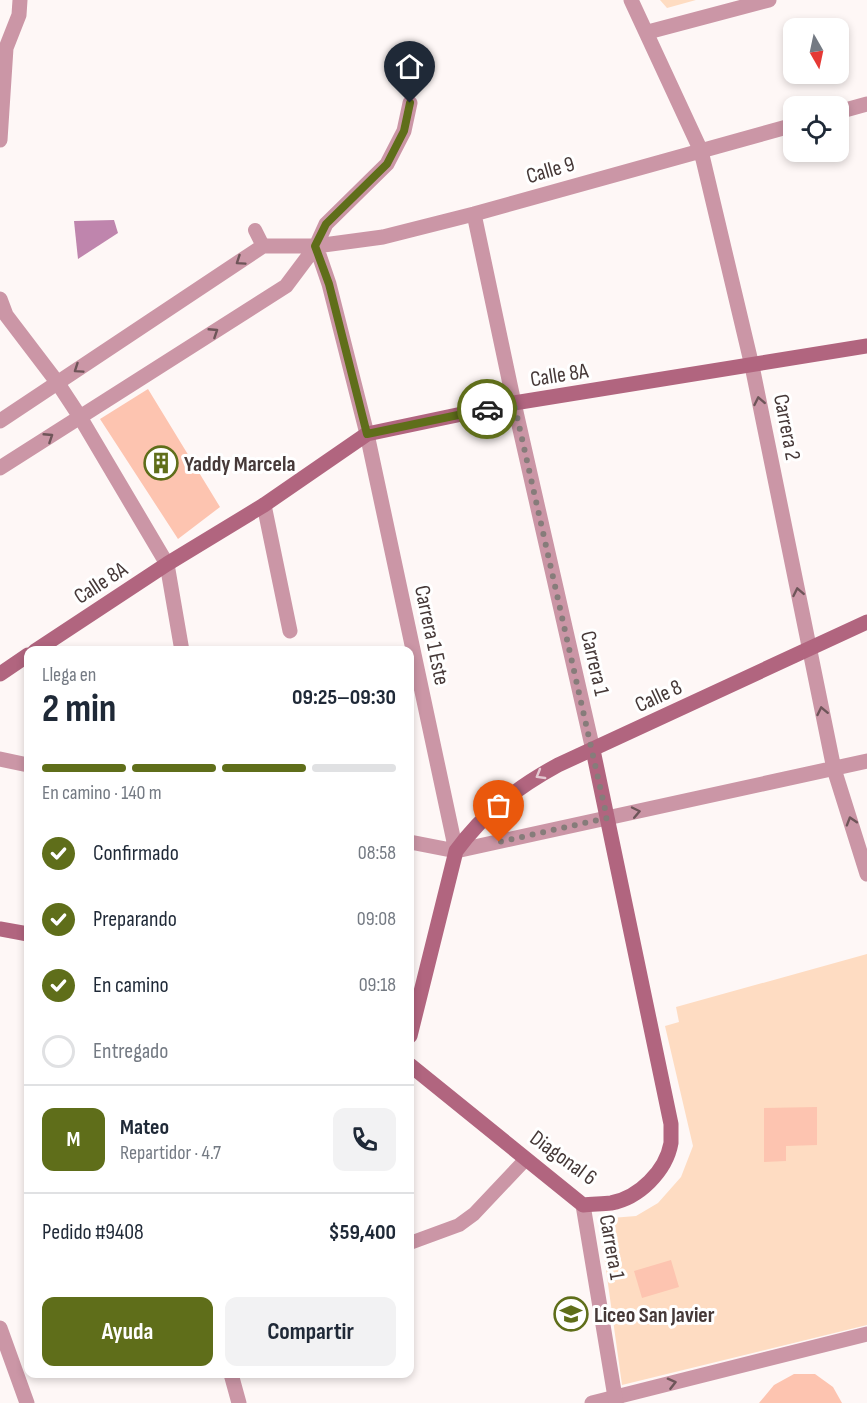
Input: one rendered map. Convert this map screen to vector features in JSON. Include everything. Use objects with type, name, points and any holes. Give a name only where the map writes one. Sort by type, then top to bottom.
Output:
[{"type":"main road","name":"Calle 8A","points":[[43,646],[167,564],[264,505],[367,434],[514,403],[867,346]]},
{"type":"main road","name":"Calle 8","points":[[456,851],[473,828],[492,809],[534,778],[867,622]]},
{"type":"main road","points":[[0,674],[24,658]]},
{"type":"main road","name":"Carrera 1","points":[[593,750],[671,1124]]},
{"type":"main road","name":"Carrera 1 Este","points":[[414,1020],[456,851]]},
{"type":"main road","points":[[0,929],[24,933]]},
{"type":"main road","name":"Diagonal 6","points":[[414,1068],[582,1205],[613,1202],[636,1194],[650,1182],[661,1167],[670,1144],[671,1124]]},
{"type":"street","points":[[0,140],[6,48],[19,15],[20,0]]},
{"type":"street","name":"Carrera 2","points":[[631,0],[648,32],[701,150],[753,366],[834,769],[867,874]]},
{"type":"street","points":[[648,32],[769,0]]},
{"type":"street","points":[[0,468],[286,285],[315,246],[326,224],[387,164],[404,131],[410,103]]},
{"type":"street","points":[[849,109],[867,104]]},
{"type":"street","name":"Calle 9","points":[[263,246],[315,246],[383,237],[474,214],[783,127]]},
{"type":"street","name":"Carrera 1","points":[[474,214],[514,403],[593,750]]},
{"type":"street","points":[[0,421],[263,246]]},
{"type":"street","name":"Carrera 1 Este","points":[[315,246],[329,284],[367,434],[412,646]]},
{"type":"street","points":[[0,299],[6,315],[57,382],[80,417],[167,564],[181,646]]},
{"type":"street","points":[[264,505],[290,631]]},
{"type":"street","name":"Carrera 1 Este","points":[[414,654],[456,851]]},
{"type":"street","points":[[0,759],[24,764]]},
{"type":"street","points":[[414,843],[456,851],[867,761]]},
{"type":"street","name":"Carrera 1","points":[[582,1205],[616,1400]]},
{"type":"street","points":[[0,1328],[27,1403]]},
{"type":"street","points":[[592,1403],[616,1400],[867,1334]]},
{"type":"street","points":[[232,1378],[239,1403]]},
{"type":"lane","points":[[255,230],[263,246]]},
{"type":"lane","points":[[414,1242],[459,1225],[474,1214],[526,1159]]},
{"type":"shaded area","points":[[660,0],[696,0],[667,8]]},
{"type":"shaded area","points":[[114,220],[118,233],[78,259],[74,221]]},
{"type":"shaded area","points":[[867,954],[867,1325],[622,1385],[599,1219],[636,1216],[658,1203],[681,1177],[693,1146],[665,1026],[679,1022],[676,1007]]},
{"type":"building","name":"Yaddy Marcela","points":[[148,389],[220,507],[178,539],[100,419]]},
{"type":"building","points":[[817,1107],[817,1145],[786,1146],[786,1161],[764,1162],[764,1108]]},
{"type":"building","points":[[671,1260],[679,1287],[642,1298],[634,1271]]},
{"type":"building","points":[[794,1374],[815,1374],[833,1387],[842,1403],[759,1403],[774,1385]]},
{"type":"way so far","points":[[487,409],[514,403],[607,818],[499,842]]},
{"type":"place","name":"Yaddy Marcela","points":[[161,463]]},
{"type":"place","name":"Liceo San Javier","points":[[571,1314]]},
{"type":"route","points":[[410,103],[404,131],[387,164],[326,224],[315,246],[329,284],[367,434],[487,409]]}]
